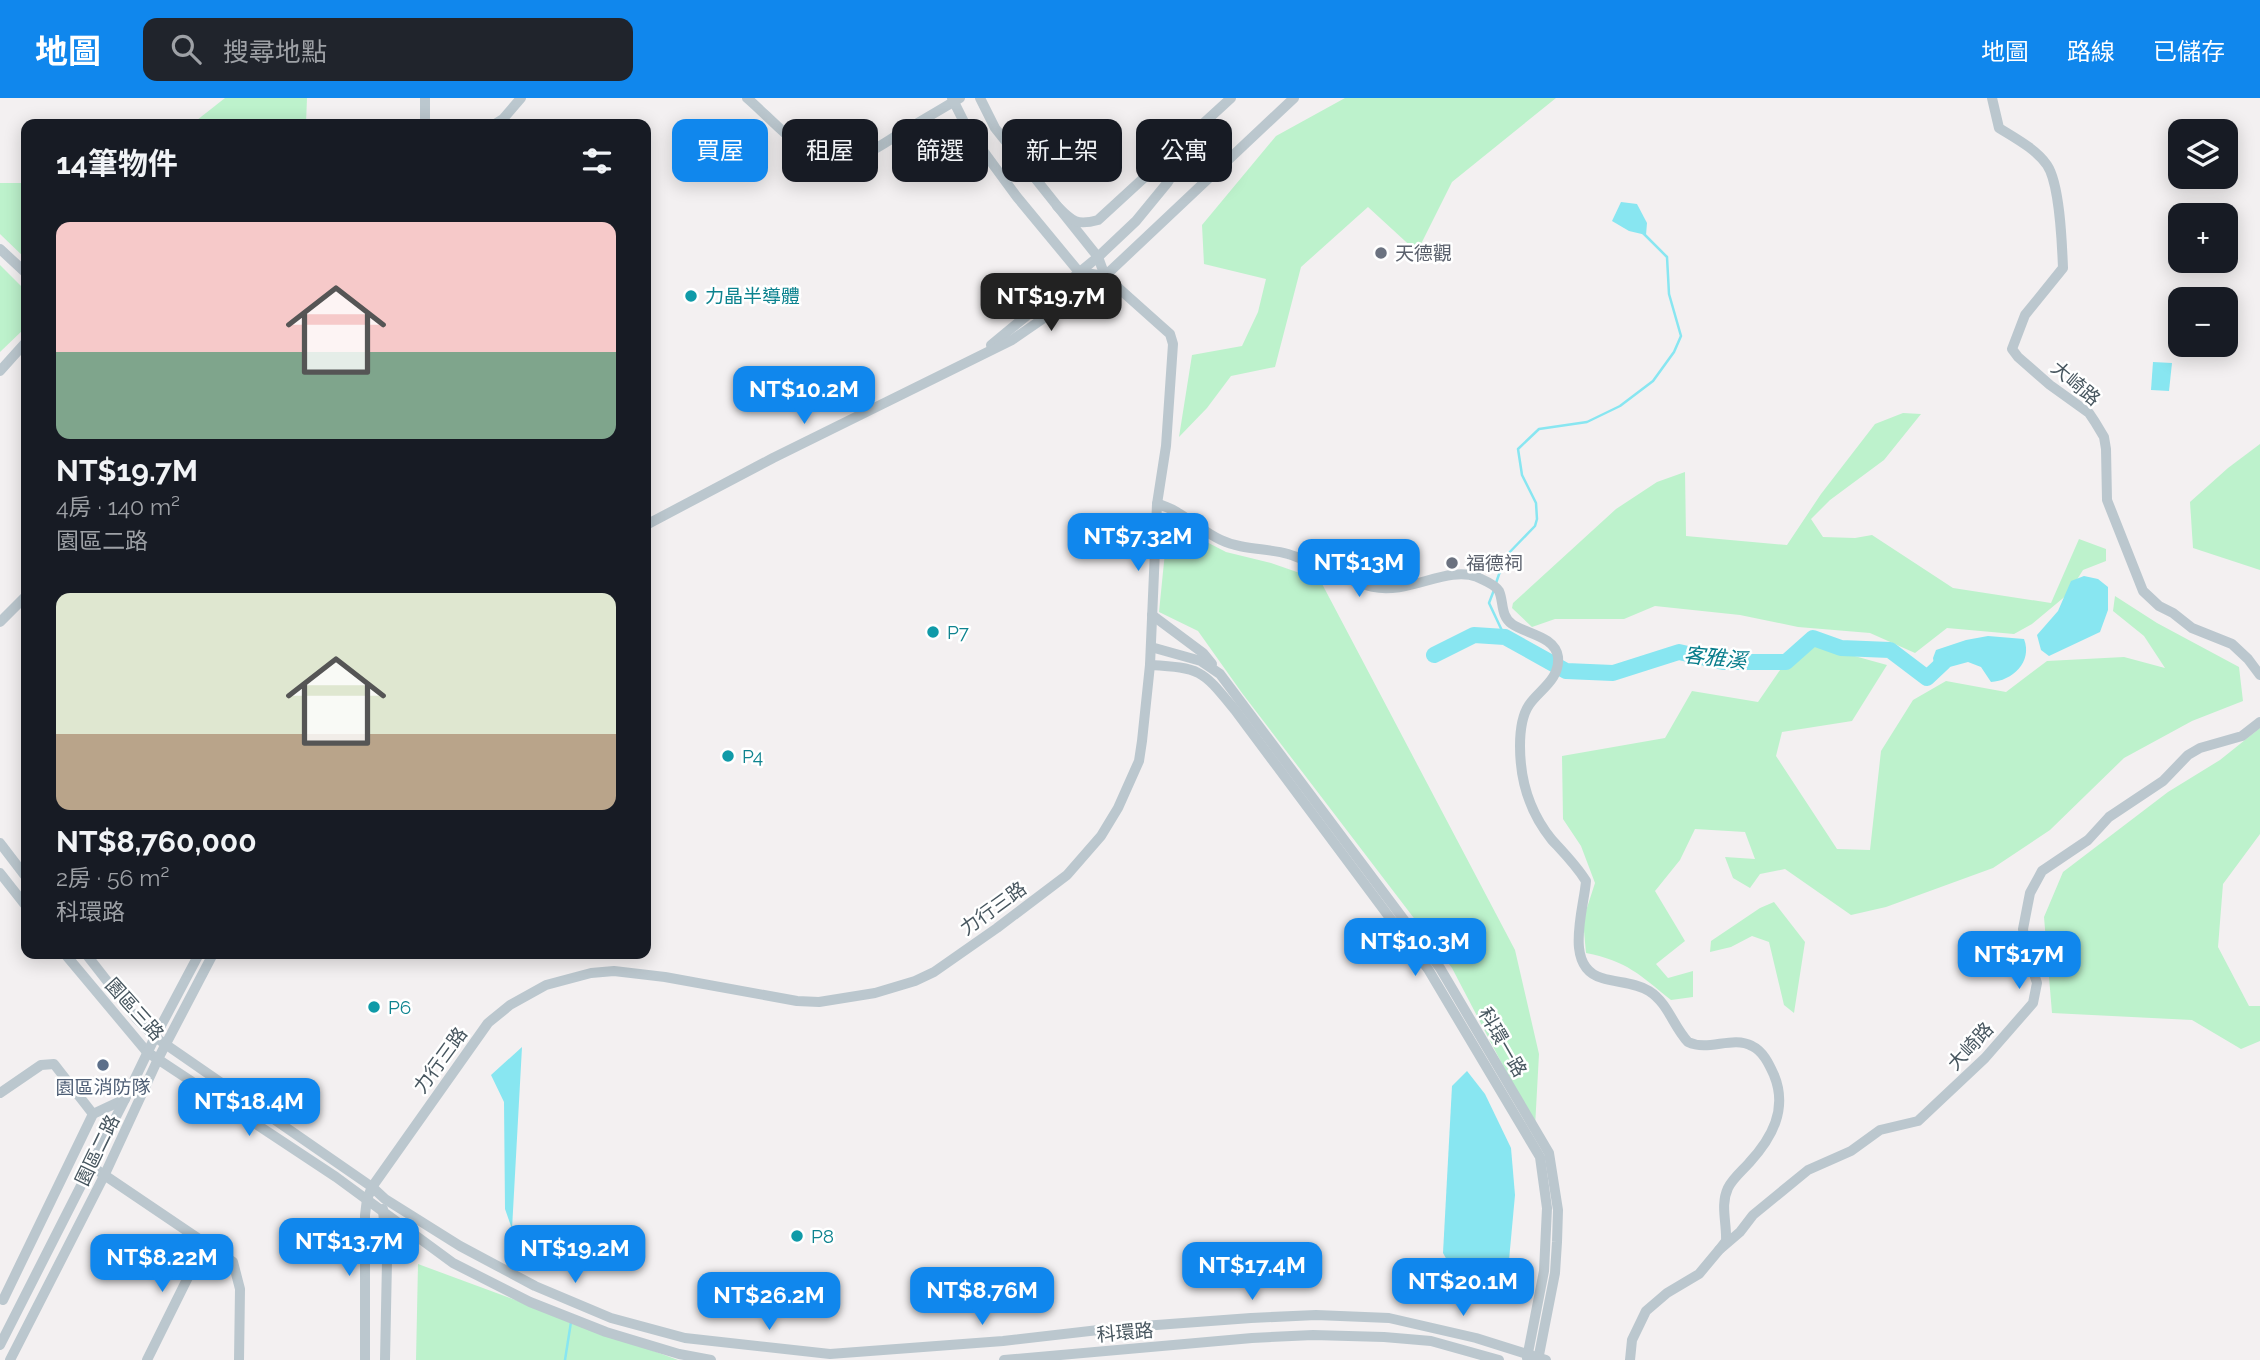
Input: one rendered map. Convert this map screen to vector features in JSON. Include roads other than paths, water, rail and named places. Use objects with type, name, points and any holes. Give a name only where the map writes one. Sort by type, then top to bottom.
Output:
[{"type":"street","points":[[425,98],[425,119]]},
{"type":"street","points":[[503,119],[521,98]]},
{"type":"street","points":[[747,98],[801,146],[816,156],[838,160],[860,158],[880,148],[955,99],[966,126],[1079,272],[1105,276]]},
{"type":"street","name":"力行三路","points":[[367,1199],[372,1187],[488,1023],[510,1006],[547,985],[590,973],[614,971],[677,979],[797,1001],[819,1002],[886,990],[934,972],[1067,875],[1101,836],[1118,808],[1139,761],[1150,665],[1157,504],[1166,446],[1173,344],[1170,334],[1105,276],[1098,257],[995,128],[980,98]]},
{"type":"street","points":[[1208,119],[1231,98]]},
{"type":"street","name":"大崎路","points":[[1992,98],[1999,128],[2022,143],[2047,165],[2052,178],[2062,247],[2063,268],[2025,315],[2012,349],[2050,386],[2089,413],[2104,438],[2106,499],[2143,592],[2192,628],[2232,644],[2260,675]]},
{"type":"street","points":[[651,522],[1012,340],[1105,276],[1288,100]]},
{"type":"street","points":[[1057,206],[1073,221],[1081,223],[1098,220],[1140,182]]},
{"type":"street","points":[[978,355],[1098,257],[1136,221],[1168,182]]},
{"type":"street","points":[[0,249],[21,268]]},
{"type":"street","points":[[0,371],[21,348]]},
{"type":"street","points":[[1157,504],[1169,507],[1227,543],[1291,555],[1381,589],[1405,587],[1448,575],[1473,575],[1494,585],[1499,592],[1508,621],[1547,640],[1558,657],[1555,672],[1523,717],[1520,763],[1529,803],[1550,837],[1586,881],[1578,947],[1584,965],[1597,977],[1637,985],[1648,990],[1666,1008],[1682,1036],[1696,1045],[1735,1042],[1755,1047],[1769,1066],[1778,1088],[1779,1110],[1774,1126],[1765,1143],[1733,1180],[1727,1191],[1724,1204],[1726,1241],[1719,1250]]},
{"type":"street","points":[[0,622],[21,601]]},
{"type":"street","points":[[1152,615],[1203,653],[1216,669]]},
{"type":"street","name":"科環一路","points":[[1151,647],[1185,655],[1216,669],[1440,968],[1549,1153],[1558,1210],[1555,1273],[1535,1358]]},
{"type":"street","name":"科環一路","points":[[1150,665],[1195,669],[1205,675],[1235,710],[1428,969],[1540,1157],[1547,1208],[1535,1358]]},
{"type":"street","name":"大崎路","points":[[1630,1360],[1632,1340],[1646,1311],[1667,1293],[1699,1274],[1753,1215],[1808,1170],[1851,1151],[1880,1130],[1918,1121],[1985,1058],[2033,1003],[2038,983],[2025,946],[2023,929],[2030,893],[2042,871],[2088,840],[2109,817],[2163,781],[2188,755],[2200,748],[2242,736],[2260,722]]},
{"type":"street","points":[[0,843],[21,870]]},
{"type":"street","points":[[0,873],[21,900]]},
{"type":"street","name":"園區三路","points":[[69,959],[147,1052],[367,1199]]},
{"type":"street","name":"園區三路","points":[[90,959],[136,1018],[155,1037],[372,1187]]},
{"type":"street","name":"園區二路","points":[[0,1345],[147,1052],[197,959]]},
{"type":"street","name":"園區二路","points":[[11,1357],[210,959]]},
{"type":"street","points":[[0,1093],[41,1065],[54,1064],[93,1114]]},
{"type":"street","points":[[3,1300],[93,1114],[125,1099]]},
{"type":"street","points":[[92,1166],[233,1262],[240,1289],[239,1360]]},
{"type":"street","points":[[385,1171],[385,1360]]},
{"type":"street","name":"科環路","points":[[372,1187],[383,1207],[453,1263],[530,1303],[606,1332],[679,1354],[712,1360]]},
{"type":"street","points":[[365,1360],[367,1199]]},
{"type":"street","name":"科環路","points":[[367,1199],[535,1286],[611,1318],[685,1338],[830,1354],[1003,1341],[1116,1328],[1316,1315],[1389,1318],[1436,1327],[1535,1358]]},
{"type":"street","points":[[386,1236],[391,1227],[406,1227]]},
{"type":"street","points":[[147,1360],[205,1243]]},
{"type":"street","name":"科環路","points":[[1004,1360],[1313,1335],[1384,1336],[1431,1341],[1499,1360]]},
{"type":"street","points":[[0,1345],[11,1357]]},
{"type":"water","points":[[1621,202],[1637,204],[1647,223],[1646,235],[1629,231],[1612,221]]},
{"type":"water","points":[[2153,362],[2172,363],[2169,391],[2151,390]]},
{"type":"water","points":[[2084,576],[2098,579],[2108,587],[2108,610],[2100,632],[2049,656],[2041,650],[2037,635],[2058,611],[2071,581]]},
{"type":"water","points":[[1988,636],[2024,639],[2026,655],[2019,669],[2013,674],[1991,682],[1981,667],[1968,662],[1935,671],[1933,658],[1936,650]]},
{"type":"water","points":[[522,1047],[512,1229],[505,1209],[504,1102],[491,1075]]},
{"type":"water","points":[[1467,1071],[1485,1094],[1511,1148],[1515,1195],[1507,1282],[1492,1292],[1460,1283],[1443,1253],[1452,1086]]},
{"type":"waterway","points":[[1496,583],[1505,557],[1535,526],[1537,519],[1536,503],[1522,475],[1518,449],[1539,429],[1587,422],[1620,406],[1653,381],[1674,352],[1681,336],[1669,294],[1667,257],[1643,233]]},
{"type":"waterway","points":[[1494,590],[1489,603],[1505,637]]},
{"type":"waterway","name":"客雅溪","points":[[1434,655],[1474,635],[1505,637],[1566,671],[1613,673],[1679,652],[1723,662],[1786,662],[1813,638],[1841,648],[1890,650],[1927,678],[1944,662]]},
{"type":"waterway","points":[[565,1360],[571,1322]]},
{"type":"place","name":"天德觀","points":[[1381,253]]},
{"type":"place","name":"力晶半導體","points":[[691,296]]},
{"type":"place","name":"福德祠","points":[[1452,563]]},
{"type":"place","name":"P7","points":[[933,632]]},
{"type":"place","name":"P4","points":[[728,756]]},
{"type":"place","name":"P6","points":[[374,1007]]},
{"type":"place","name":"園區消防隊","points":[[103,1065]]},
{"type":"place","name":"P8","points":[[797,1236]]}]
